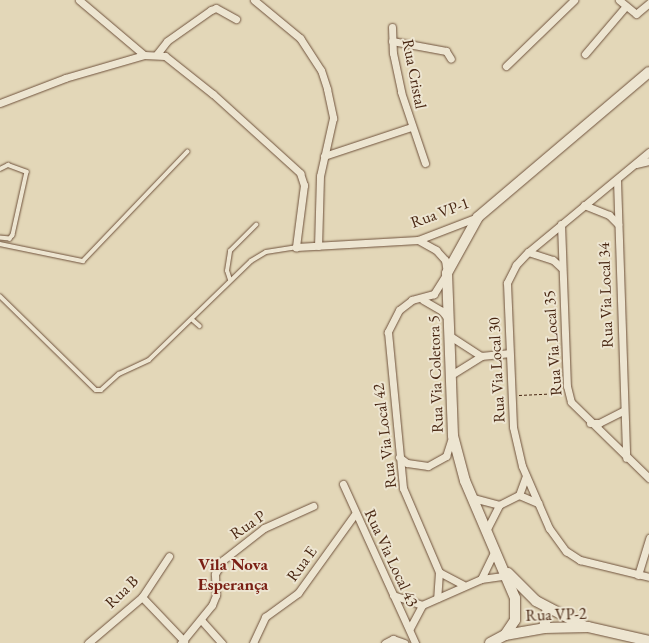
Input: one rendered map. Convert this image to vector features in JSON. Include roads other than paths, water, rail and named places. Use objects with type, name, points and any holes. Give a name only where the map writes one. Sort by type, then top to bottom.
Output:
[{"type":"street","points":[[79,0],[144,54]]},
{"type":"street","points":[[254,0],[300,38],[321,70],[333,118],[324,156],[318,246]]},
{"type":"street","points":[[506,66],[574,0]]},
{"type":"street","points":[[620,0],[636,14],[649,3]]},
{"type":"street","points":[[585,54],[626,6]]},
{"type":"street","points":[[157,54],[167,41],[211,10],[216,8],[236,19]]},
{"type":"street","name":"Rua Cristal","points":[[392,27],[392,41],[411,127],[425,163]]},
{"type":"street","points":[[392,41],[446,51],[451,59]]},
{"type":"street","points":[[0,102],[65,78],[144,54],[157,54],[173,59],[300,172],[304,185],[296,247]]},
{"type":"street","name":"Rua VP-1","points":[[296,247],[418,240],[478,217],[649,72]]},
{"type":"street","points":[[324,156],[411,127]]},
{"type":"street","name":"Rua Via Local 30","points":[[649,152],[528,252],[516,265],[507,283],[508,353],[513,427],[526,476],[549,528],[573,556],[594,566],[649,577]]},
{"type":"street","points":[[634,164],[649,161]]},
{"type":"street","name":"Rua Via Local 34","points":[[617,180],[626,458]]},
{"type":"street","points":[[584,205],[609,215],[618,224]]},
{"type":"street","points":[[423,300],[434,294],[478,217]]},
{"type":"street","name":"Rua Via Local 35","points":[[561,224],[568,393],[571,402],[590,423],[648,477]]},
{"type":"street","name":"Rua Via Coletora 5","points":[[418,240],[436,250],[445,260],[450,336],[452,436],[473,498],[508,574],[515,598]]},
{"type":"street","name":"Rua Via Local 35","points":[[528,252],[553,260],[562,268]]},
{"type":"street","name":"Rua Via Local 42","points":[[423,300],[412,300],[391,320],[388,332],[403,488],[439,572],[437,598]]},
{"type":"street","points":[[423,300],[442,311],[449,321]]},
{"type":"street","points":[[450,336],[481,356]]},
{"type":"street","points":[[451,375],[481,356],[508,353]]},
{"type":"street","points":[[590,423],[599,423],[624,410]]},
{"type":"street","points":[[399,457],[417,467],[433,465],[446,456],[452,436]]},
{"type":"street","points":[[487,529],[499,506],[519,495],[526,476]]},
{"type":"street","name":"Rua Via Local 43","points":[[343,484],[355,514],[410,628],[415,643]]},
{"type":"street","points":[[519,495],[538,503]]},
{"type":"street","points":[[473,498],[499,506]]},
{"type":"street","name":"Rua P","points":[[182,642],[202,621],[216,595],[215,574],[224,560],[264,528],[313,506]]},
{"type":"street","name":"Rua E","points":[[253,643],[265,617],[298,593],[355,514]]},
{"type":"street","points":[[638,575],[649,538]]},
{"type":"street","points":[[481,579],[496,547]]},
{"type":"street","name":"Rua B","points":[[88,643],[142,597],[169,556]]},
{"type":"street","points":[[439,572],[463,585]]},
{"type":"street","points":[[410,628],[422,605],[463,585],[481,579],[508,574],[526,591],[548,608],[588,627]]},
{"type":"street","points":[[505,635],[515,620],[515,598],[517,592],[526,591]]},
{"type":"street","points":[[393,595],[422,605]]},
{"type":"street","points":[[142,597],[182,642]]},
{"type":"street","points":[[544,628],[548,608]]},
{"type":"street","points":[[515,620],[525,630]]},
{"type":"street","points":[[202,621],[222,643]]},
{"type":"street","name":"Rua VP-2","points":[[490,643],[505,635],[525,630],[588,627],[649,640]]},
{"type":"street","points":[[384,643],[393,639],[404,643]]},
{"type":"lane","points":[[0,244],[83,260],[187,152]]},
{"type":"lane","points":[[0,169],[8,165],[28,172],[12,235],[10,239],[0,238]]},
{"type":"lane","points":[[230,280],[230,251],[256,225]]},
{"type":"lane","name":"Rua VP-1","points":[[0,296],[96,390],[133,366],[149,360],[193,320],[230,280],[266,252],[296,247]]},
{"type":"lane","points":[[193,320],[200,326]]},
{"type":"district","name":"Vila Nova Esperança","points":[[233,575]]}]
